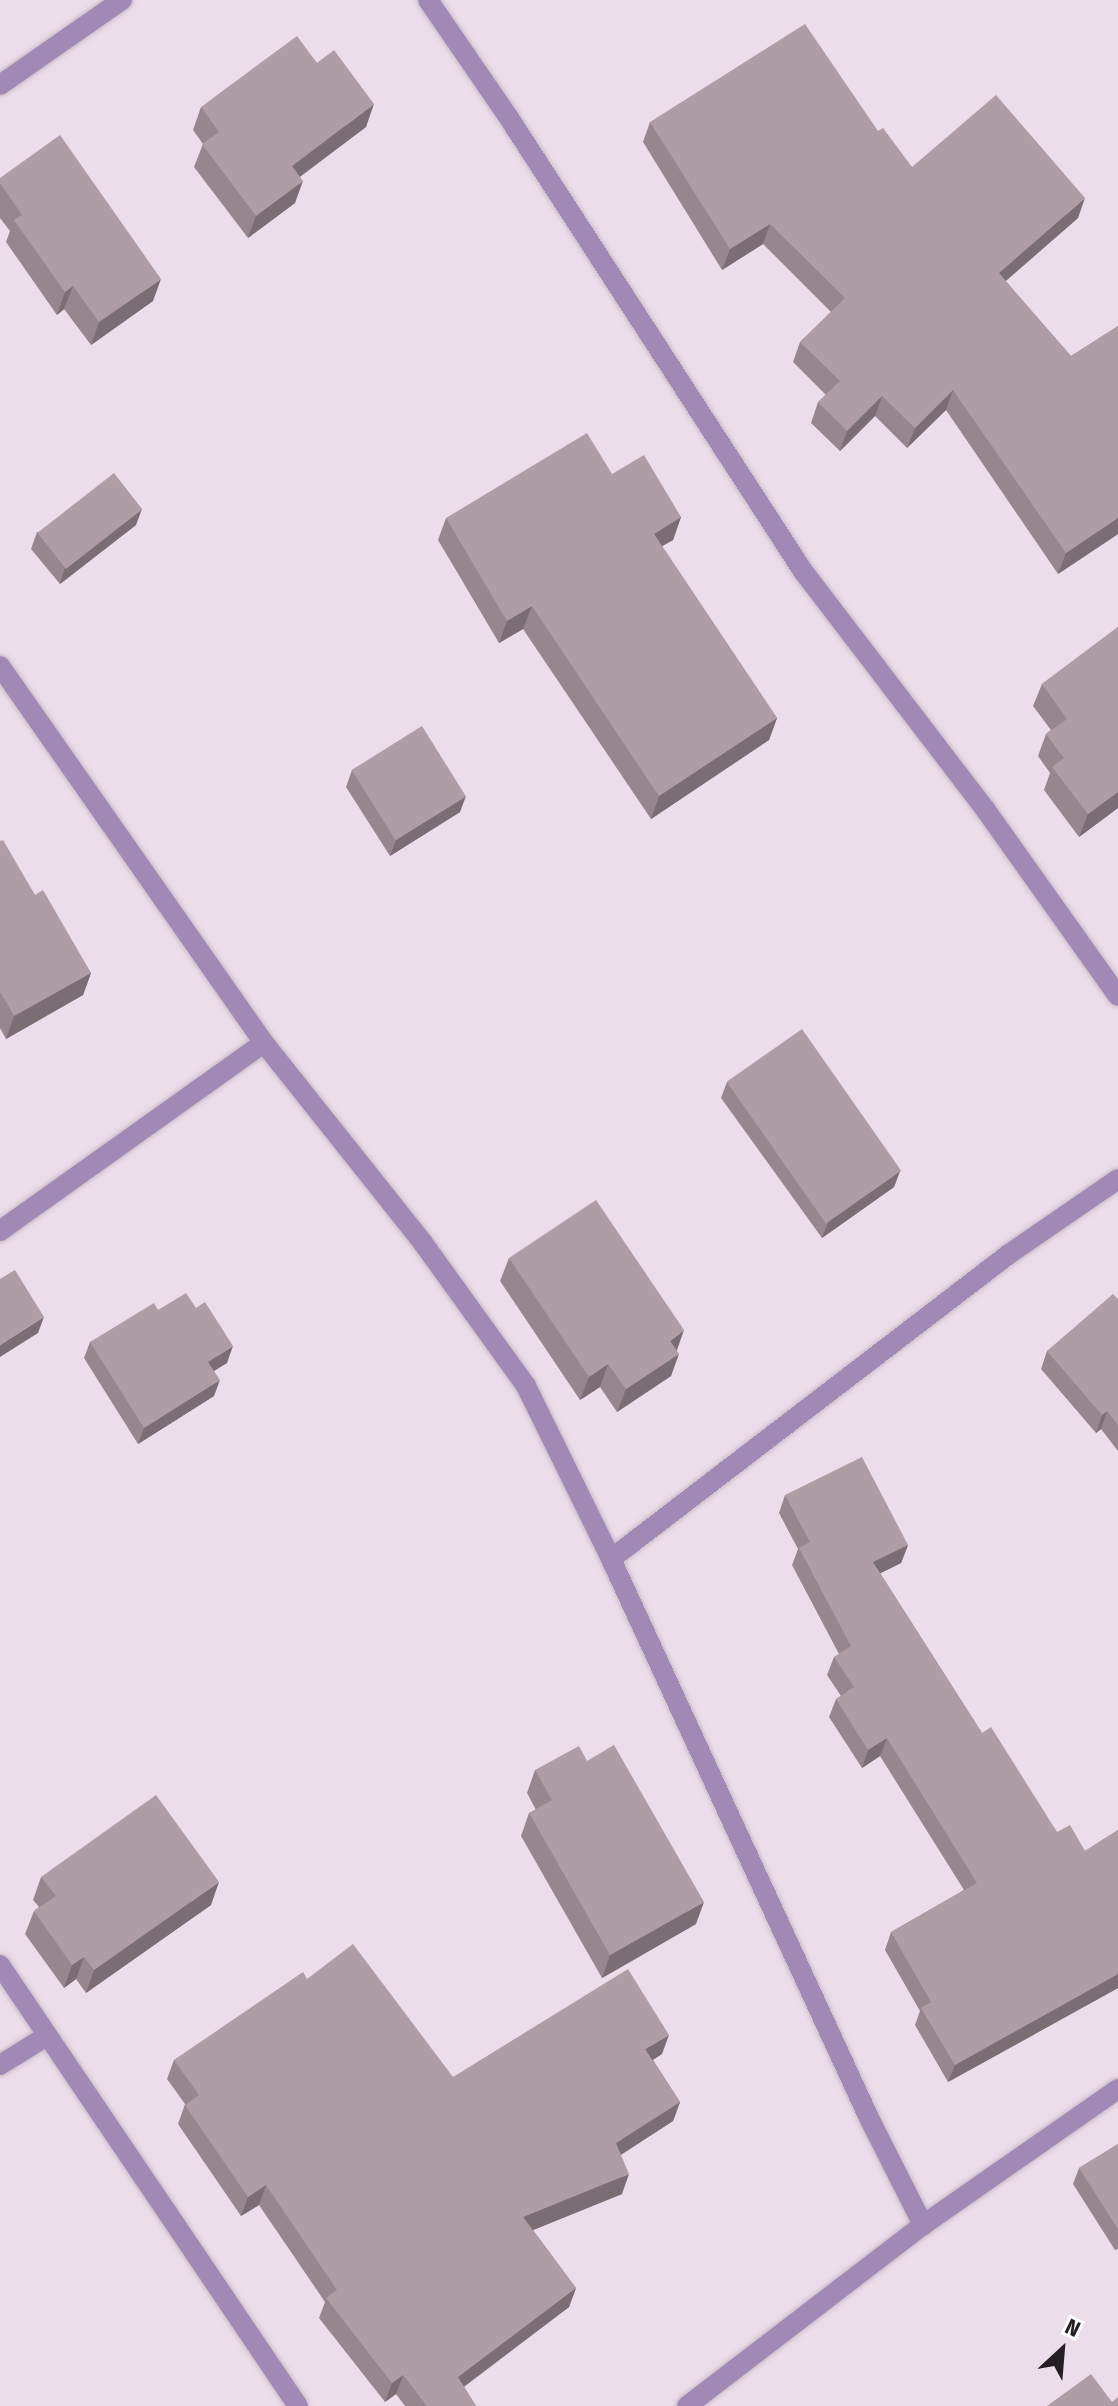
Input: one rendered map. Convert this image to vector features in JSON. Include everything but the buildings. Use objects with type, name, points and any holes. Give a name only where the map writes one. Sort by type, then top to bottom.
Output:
[{"type":"street","points":[[0,85],[122,0]]},
{"type":"street","points":[[428,0],[509,118],[803,571],[985,809],[1118,996]]},
{"type":"street","points":[[0,666],[264,1043],[423,1243],[526,1386],[611,1559],[870,2120],[923,2225]]},
{"type":"street","points":[[0,1231],[264,1043]]},
{"type":"street","points":[[611,1559],[1009,1254],[1118,1179]]},
{"type":"street","points":[[0,1965],[298,2406]]},
{"type":"street","points":[[0,2065],[47,2036]]},
{"type":"street","points":[[687,2406],[923,2225],[1118,2089]]}]
